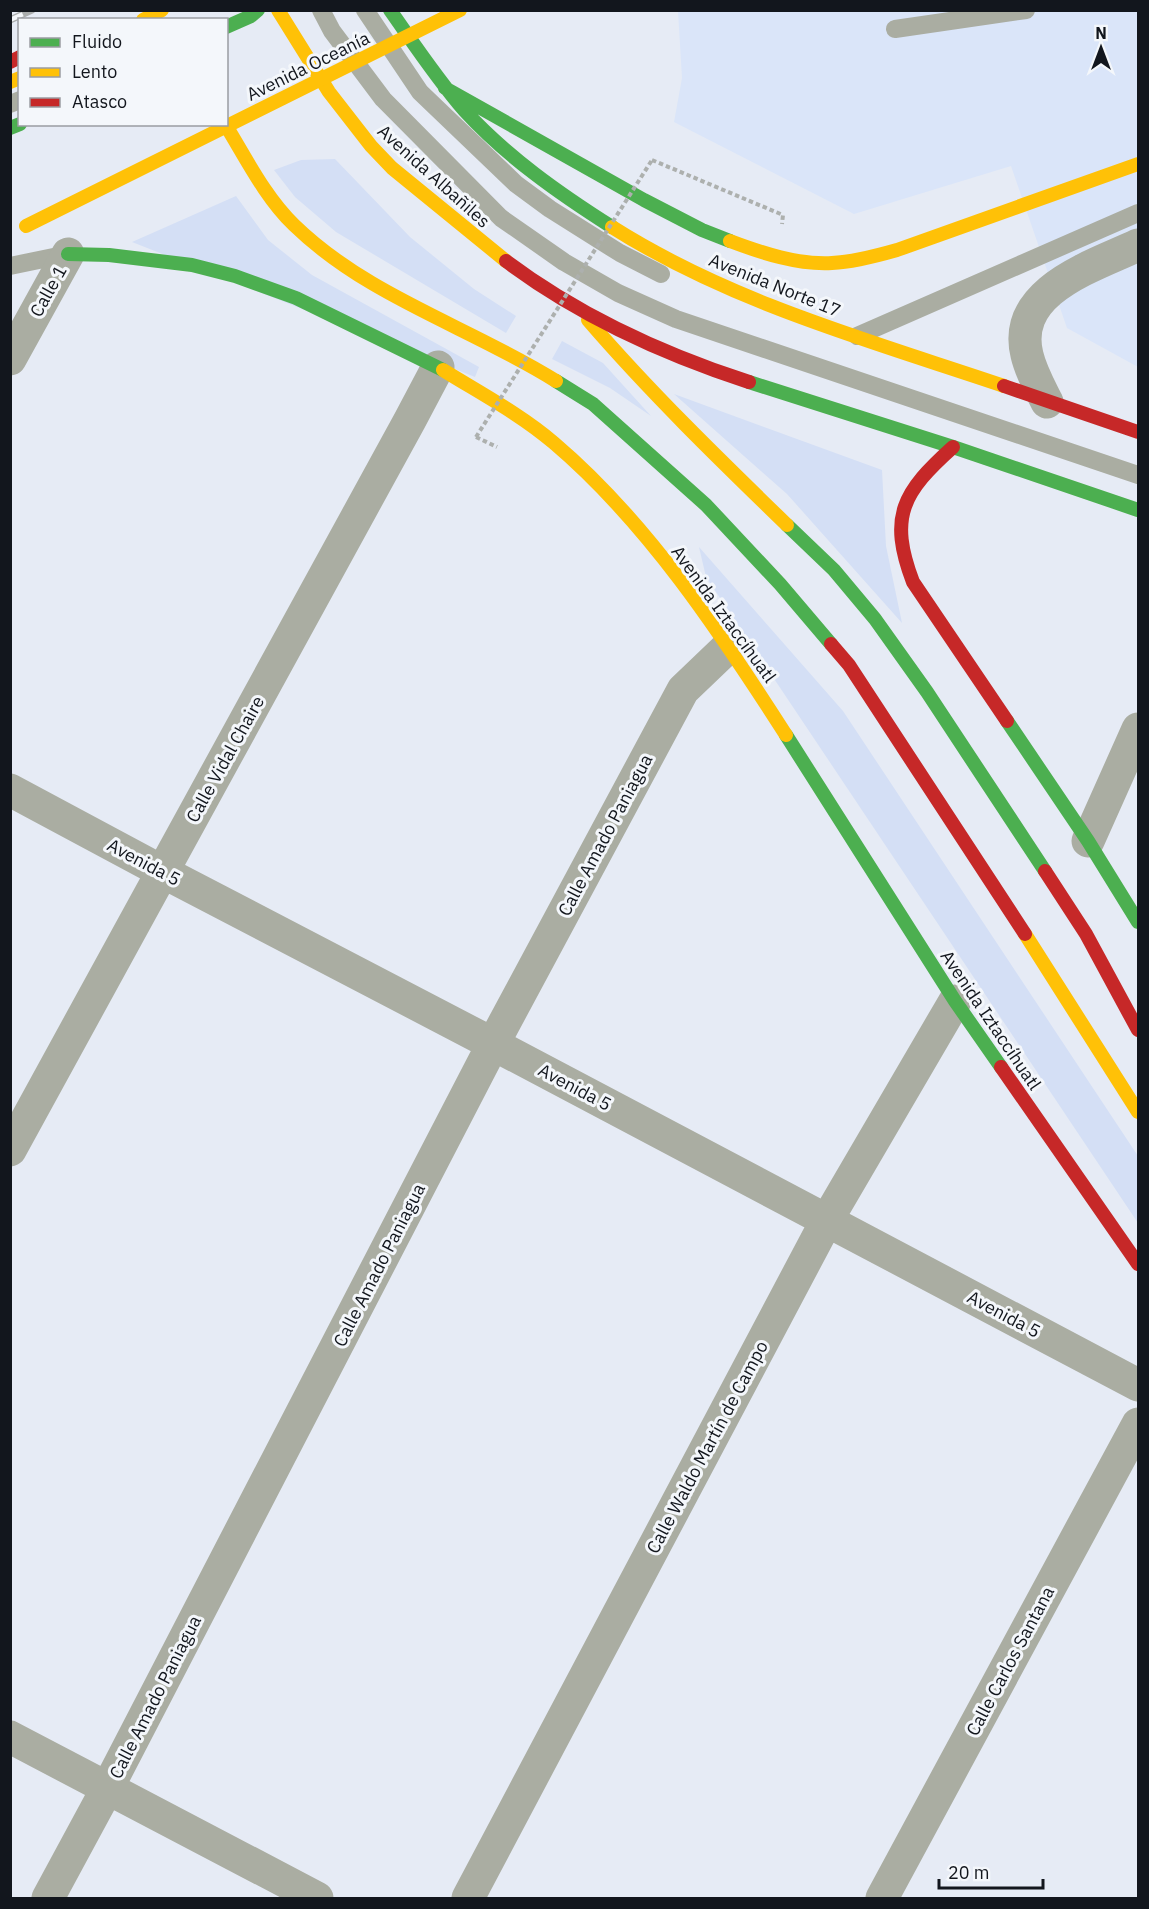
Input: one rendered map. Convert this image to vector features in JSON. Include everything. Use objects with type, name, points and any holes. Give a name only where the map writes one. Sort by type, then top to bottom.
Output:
[{"type":"main road","points":[[147,18],[162,10]]},
{"type":"main road","points":[[228,26],[251,16],[258,10]]},
{"type":"main road","name":"Avenida Albañiles","points":[[278,10],[329,92],[371,146],[385,160],[498,255],[538,285],[577,308]]},
{"type":"main road","points":[[390,10],[445,88],[664,211],[723,238],[777,257],[826,263],[864,258],[897,250],[1138,164]]},
{"type":"main road","name":"Avenida Oceanía","points":[[228,125],[460,10]]},
{"type":"main road","name":"Avenida Norte 17","points":[[445,88],[478,124],[515,157],[575,203],[631,239],[713,282],[857,336],[1138,432]]},
{"type":"main road","points":[[226,126],[266,190],[293,224],[313,242],[356,275],[550,377],[592,404],[706,505],[780,584],[849,665],[998,892],[1138,1112]]},
{"type":"main road","name":"Avenida Oceanía","points":[[10,234],[227,126]]},
{"type":"main road","name":"Avenida Iztaccíhuatl","points":[[68,254],[148,258],[192,265],[235,276],[296,298],[438,367],[501,405],[552,441],[605,489],[729,646],[955,1001],[1138,1264]]},
{"type":"main road","points":[[577,308],[707,368],[953,447],[1138,510]]},
{"type":"main road","points":[[577,308],[621,358],[726,467],[834,570],[875,619],[927,692],[1086,934],[1138,1030]]},
{"type":"main road","points":[[953,447],[926,471],[909,493],[900,523],[904,561],[913,582],[1088,841],[1138,922]]},
{"type":"street","points":[[1047,402],[1033,375],[1026,353],[1025,337],[1036,303],[1058,283],[1138,245]]},
{"type":"street","name":"Calle 1","points":[[10,359],[68,254]]},
{"type":"street","name":"Calle Vidal Chaire","points":[[10,1150],[438,367]]},
{"type":"street","name":"Calle Amado Paniagua","points":[[48,1899],[108,1788],[493,1044],[683,690],[729,646]]},
{"type":"street","points":[[1088,841],[1138,729]]},
{"type":"street","name":"Avenida 5","points":[[10,790],[1138,1385]]},
{"type":"street","name":"Calle Waldo Martín de Campo","points":[[468,1899],[827,1220],[955,1001]]},
{"type":"street","name":"Calle Carlos Santana","points":[[882,1899],[1138,1424]]},
{"type":"street","points":[[10,1737],[317,1899]]},
{"type":"lane","points":[[321,10],[332,31],[383,99],[501,218],[564,262],[618,293],[676,319],[1138,476]]},
{"type":"lane","points":[[365,10],[420,92],[516,184],[550,209],[620,253],[695,291],[799,333],[1138,448]]},
{"type":"lane","points":[[895,29],[1026,10]]},
{"type":"lane","points":[[857,336],[1138,213]]},
{"type":"lane","points":[[10,266],[68,254]]},
{"type":"path","points":[[476,436],[652,160],[783,215]]},
{"type":"shaded area","points":[[678,11],[1138,11],[1138,367],[1067,328],[1011,166],[854,214],[674,122],[682,78]]},
{"type":"shaded area","points":[[335,159],[410,237],[474,289],[516,316],[506,333],[336,232],[295,197],[274,170],[301,160]]},
{"type":"shaded area","points":[[236,196],[268,240],[312,275],[479,367],[475,377],[132,242]]},
{"type":"shaded area","points":[[562,341],[603,363],[651,416],[610,388],[552,359]]},
{"type":"shaded area","points":[[674,394],[882,470],[886,546],[902,623],[787,494]]},
{"type":"shaded area","points":[[699,547],[843,711],[1138,1156],[1138,1223],[706,577]]},
{"type":"railway","points":[[10,20],[32,10]]},
{"type":"traffic: fast","points":[[228,26],[251,16],[258,10]]},
{"type":"traffic: fast","points":[[390,10],[444,86],[481,127],[535,174],[612,227]]},
{"type":"traffic: fast","points":[[445,88],[644,200],[702,230],[730,241]]},
{"type":"traffic: fast","points":[[10,128],[18,125]]},
{"type":"traffic: fast","points":[[68,254],[109,255],[192,265],[235,276],[296,298],[443,370]]},
{"type":"traffic: fast","points":[[556,381],[593,404],[706,505],[780,584],[831,644]]},
{"type":"traffic: fast","points":[[749,382],[953,447],[1138,510]]},
{"type":"traffic: fast","points":[[787,525],[834,570],[875,619],[927,692],[1045,871]]},
{"type":"traffic: fast","points":[[1007,721],[1088,841],[1138,922]]},
{"type":"traffic: fast","points":[[786,735],[955,1001],[1001,1067]]},
{"type":"traffic: slow","points":[[147,18],[162,10]]},
{"type":"traffic: slow","points":[[278,10],[329,92],[371,146],[392,168],[506,261]]},
{"type":"traffic: slow","points":[[228,125],[460,10]]},
{"type":"traffic: slow","points":[[10,82],[18,79]]},
{"type":"traffic: slow","points":[[226,126],[256,177],[274,202],[294,225],[323,250],[387,292],[556,381]]},
{"type":"traffic: slow","points":[[26,226],[227,126]]},
{"type":"traffic: slow","points":[[730,241],[767,254],[806,262],[832,263],[857,260],[897,250],[1138,164]]},
{"type":"traffic: slow","points":[[612,227],[705,278],[754,299],[853,336],[1004,386]]},
{"type":"traffic: slow","points":[[588,320],[660,399],[787,525]]},
{"type":"traffic: slow","points":[[443,370],[541,432],[588,474],[620,507],[651,543],[708,618],[786,735]]},
{"type":"traffic: slow","points":[[1025,934],[1138,1112]]},
{"type":"traffic: jam","points":[[10,62],[18,58]]},
{"type":"traffic: jam","points":[[506,261],[562,299],[622,331],[685,359],[749,382]]},
{"type":"traffic: jam","points":[[1004,386],[1138,432]]},
{"type":"traffic: jam","points":[[953,447],[922,478],[905,507],[901,522],[905,559],[913,582],[1007,721]]},
{"type":"traffic: jam","points":[[831,644],[849,665],[1025,934]]},
{"type":"traffic: jam","points":[[1045,871],[1086,934],[1138,1030]]},
{"type":"traffic: jam","points":[[1001,1067],[1138,1264]]}]
